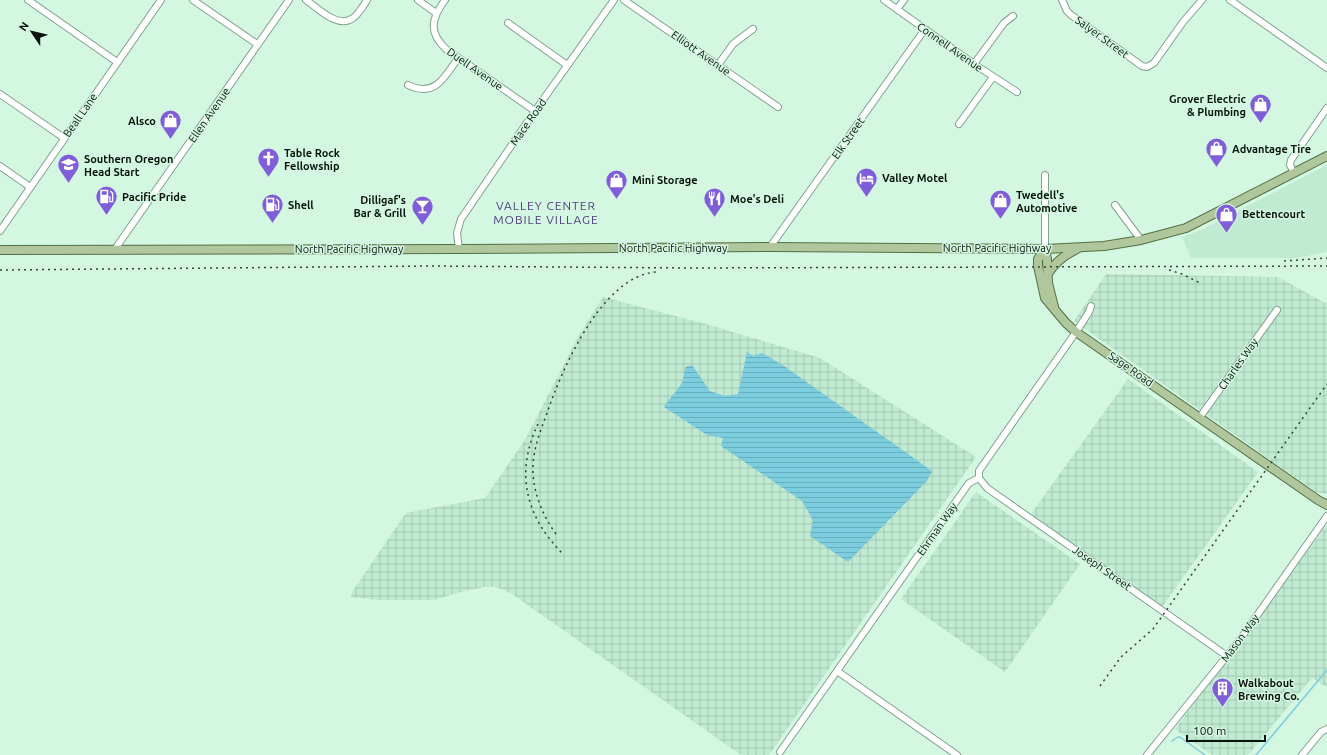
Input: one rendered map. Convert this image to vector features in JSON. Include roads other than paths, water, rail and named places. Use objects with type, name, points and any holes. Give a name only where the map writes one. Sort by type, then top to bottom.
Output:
[{"type":"main road","name":"North Pacific Highway","points":[[0,250],[770,247],[1045,249],[1104,246],[1141,240],[1194,224],[1327,156]]},
{"type":"main road","points":[[1047,275],[1058,261],[1081,247]]},
{"type":"main road","points":[[1045,249],[1049,291],[1054,309]]},
{"type":"main road","name":"Sage Road","points":[[1045,249],[1038,259],[1038,266],[1045,298],[1076,332],[1327,505]]},
{"type":"street","points":[[28,0],[117,62]]},
{"type":"street","name":"Beall Lane","points":[[0,231],[161,0]]},
{"type":"street","points":[[193,0],[257,44]]},
{"type":"street","name":"Ellen Avenue","points":[[115,249],[289,0]]},
{"type":"street","points":[[306,0],[331,18],[342,22],[348,21],[355,17],[367,0]]},
{"type":"street","points":[[418,0],[436,13],[445,0]]},
{"type":"street","name":"Mace Road","points":[[459,249],[458,233],[461,219],[567,65],[614,0]]},
{"type":"street","name":"Elliott Avenue","points":[[624,0],[778,107]]},
{"type":"street","name":"Connell Avenue","points":[[884,0],[974,64],[1017,92]]},
{"type":"street","points":[[897,9],[904,0]]},
{"type":"street","name":"Salyer Street","points":[[1062,0],[1067,11],[1071,15],[1142,66],[1147,67],[1154,63],[1183,22],[1202,0]]},
{"type":"street","points":[[1230,0],[1327,68]]},
{"type":"street","name":"Duell Avenue","points":[[436,13],[434,25],[436,36],[443,46],[535,111]]},
{"type":"street","points":[[974,64],[1004,23],[1013,16]]},
{"type":"street","points":[[508,23],[567,65]]},
{"type":"street","points":[[718,65],[733,44],[753,29]]},
{"type":"street","name":"Elk Street","points":[[770,247],[925,29]]},
{"type":"street","points":[[408,85],[422,90],[436,86],[440,83],[458,58]]},
{"type":"street","points":[[959,124],[993,77]]},
{"type":"street","points":[[0,94],[64,138]]},
{"type":"street","points":[[1294,173],[1290,165],[1291,160],[1327,108]]},
{"type":"street","points":[[0,166],[30,187]]},
{"type":"street","name":"Sage Road","points":[[1045,175],[1045,249]]},
{"type":"street","points":[[1115,205],[1141,240]]},
{"type":"street","points":[[979,478],[979,471],[983,464],[1076,332],[1089,312],[1091,306]]},
{"type":"street","name":"Charles Way","points":[[1200,417],[1277,310]]},
{"type":"street","name":"Joseph Street","points":[[979,478],[987,488],[1227,656]]},
{"type":"street","name":"Ehrman Way","points":[[780,752],[969,483],[979,478]]},
{"type":"street","name":"Mason Way","points":[[1147,755],[1227,656],[1327,516]]},
{"type":"street","points":[[837,671],[957,755]]},
{"type":"street","points":[[1302,755],[1321,732],[1327,728]]},
{"type":"water","points":[[747,352],[753,356],[762,353],[784,366],[932,471],[927,481],[848,562],[810,536],[813,520],[802,501],[721,446],[723,438],[707,435],[664,407],[682,382],[686,367],[692,365],[710,391],[725,396],[738,394]]},
{"type":"waterway","points":[[1256,755],[1327,670]]},
{"type":"waterway","points":[[1172,741],[1180,737],[1205,755]]},
{"type":"railway","points":[[1284,261],[1327,258]]},
{"type":"railway","points":[[0,270],[431,266],[692,268],[1327,266]]},
{"type":"railway","points":[[1169,270],[1182,274],[1200,283]]},
{"type":"railway","points":[[556,534],[547,520],[537,497],[533,472],[537,442],[554,394],[574,350],[602,307],[618,290],[636,277],[656,272]]},
{"type":"railway","points":[[1100,686],[1121,657],[1153,629],[1327,384]]},
{"type":"railway","points":[[538,424],[531,442],[527,459],[526,476],[528,493],[532,509],[540,524],[563,554]]},
{"type":"place","name":"Grover Electric & Plumbing","points":[[1261,124]]},
{"type":"place","name":"Alsco","points":[[171,140]]},
{"type":"place","name":"Advantage Tire","points":[[1216,168]]},
{"type":"place","name":"Table Rock Fellowship","points":[[268,178]]},
{"type":"place","name":"Southern Oregon Head Start","points":[[69,184]]},
{"type":"place","name":"Valley Motel","points":[[867,198]]},
{"type":"place","name":"Mini Storage","points":[[617,200]]},
{"type":"place","name":"Pacific Pride","points":[[106,216]]},
{"type":"place","name":"Moe's Deli","points":[[715,218]]},
{"type":"place","name":"Twedell's Automotive","points":[[1000,220]]},
{"type":"place","name":"Shell","points":[[273,224]]},
{"type":"place","name":"Dilligaf's Bar & Grill","points":[[422,226]]},
{"type":"place","name":"Bettencourt","points":[[1227,234]]},
{"type":"place","name":"Walkabout Brewing Co.","points":[[1223,708]]},
{"type":"district","name":"VALLEY CENTER MOBILE VILLAGE","points":[[546,212]]}]
